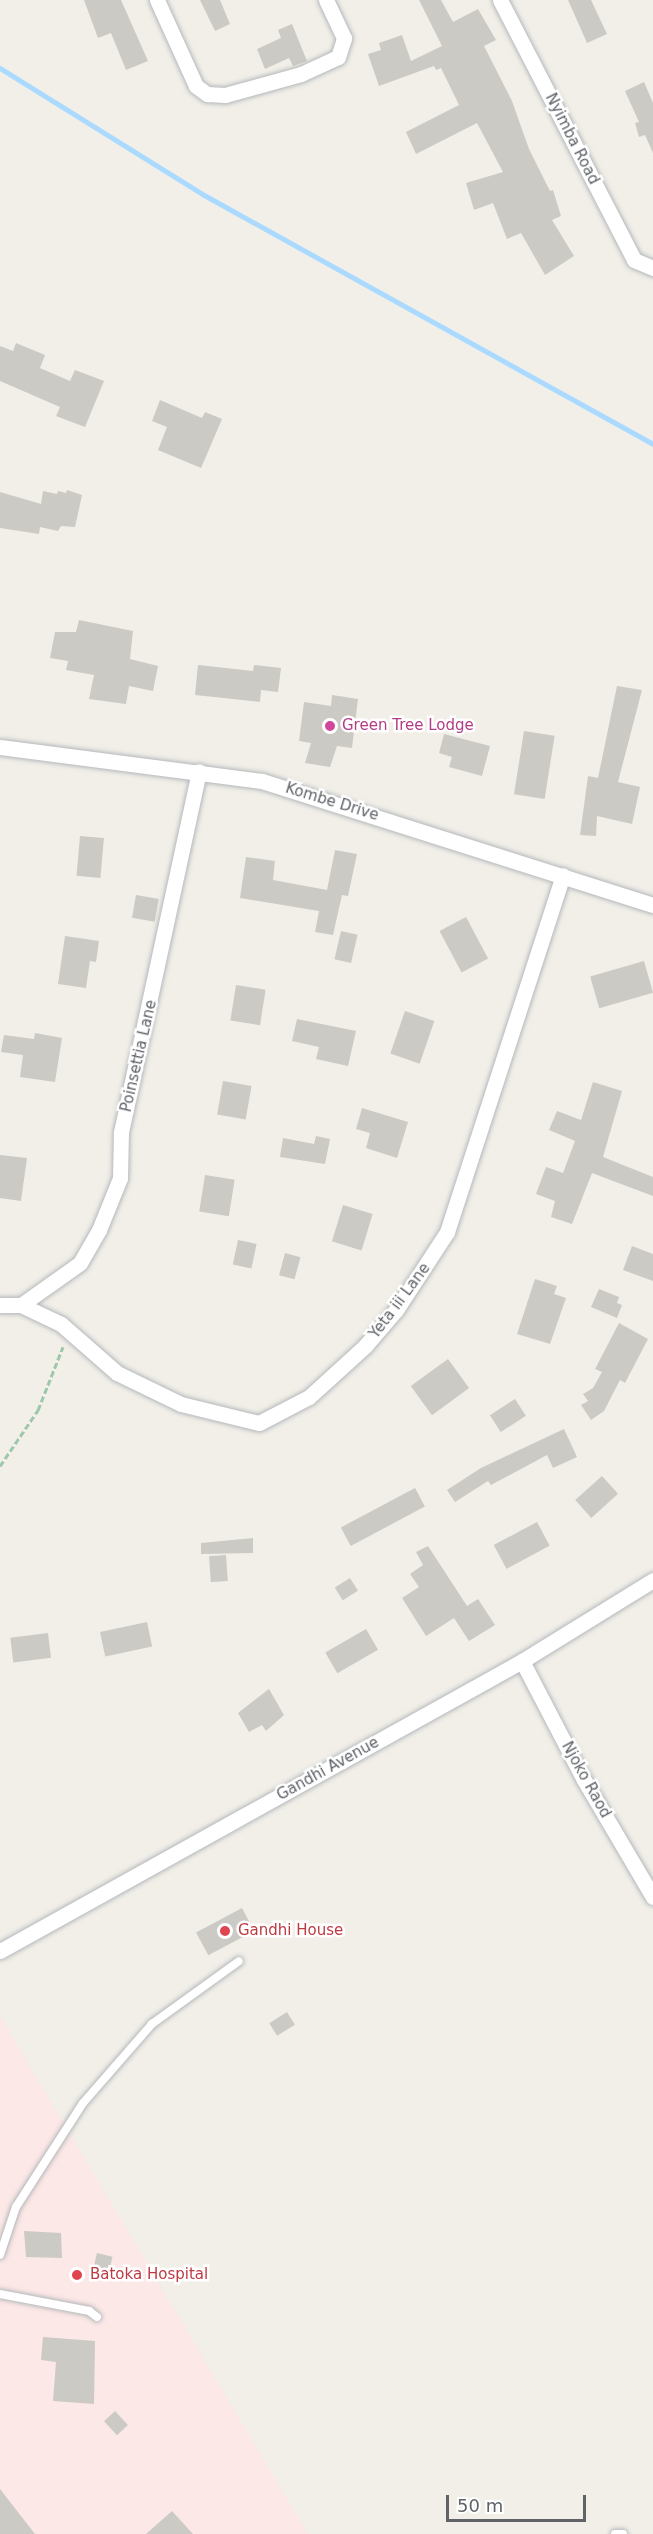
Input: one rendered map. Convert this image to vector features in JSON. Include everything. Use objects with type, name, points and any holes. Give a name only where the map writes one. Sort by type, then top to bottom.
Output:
[{"type":"street","points":[[157,0],[196,86],[207,94],[225,95],[301,74],[338,57],[344,38],[326,0]]},
{"type":"street","name":"Nyimba Road","points":[[500,0],[634,260],[653,268]]},
{"type":"street","name":"Kombe Drive","points":[[0,747],[199,771],[262,781],[653,905]]},
{"type":"street","name":"Poinsettia Lane","points":[[21,1305],[80,1263],[99,1230],[120,1178],[121,1132],[199,771]]},
{"type":"street","name":"Yeta iii Lane","points":[[21,1305],[70,1332],[117,1373],[171,1399],[259,1423],[309,1397],[365,1346],[422,1275],[447,1232],[563,875]]},
{"type":"street","points":[[0,1305],[21,1305]]},
{"type":"street","name":"Gandhi Avenue","points":[[0,1951],[522,1661],[653,1580]]},
{"type":"street","name":"Njoko Raod","points":[[522,1661],[585,1780],[653,1897]]},
{"type":"lane","points":[[0,2255],[16,2207],[83,2103],[152,2024],[239,1961]]},
{"type":"lane","points":[[0,2294],[89,2310],[97,2317]]},
{"type":"lane","points":[[615,2534],[623,2534]]},
{"type":"path","points":[[0,1466],[38,1410],[70,1332]]},
{"type":"shaded area","name":"Batoka Hospital","points":[[0,2016],[308,2534],[0,2534]]},
{"type":"building","points":[[84,0],[121,0],[148,61],[126,70],[111,33],[98,38]]},
{"type":"building","points":[[200,0],[220,0],[230,24],[215,31]]},
{"type":"building","points":[[419,0],[441,0],[453,22],[478,9],[496,40],[484,46],[512,101],[529,149],[550,191],[553,190],[561,216],[552,220],[574,256],[545,275],[521,233],[507,239],[493,203],[474,210],[466,183],[503,172],[477,123],[416,154],[406,132],[459,105],[441,68],[436,70],[434,66],[379,86],[368,54],[381,50],[379,43],[402,35],[411,61],[442,46]]},
{"type":"building","points":[[568,0],[591,0],[607,34],[587,43]]},
{"type":"building","points":[[292,24],[307,61],[293,66],[289,58],[265,69],[257,49],[281,38],[278,30]]},
{"type":"building","points":[[644,82],[653,103],[653,153],[645,135],[639,137],[635,123],[639,122],[625,91]]},
{"type":"building","points":[[16,343],[45,355],[40,368],[70,381],[75,370],[104,381],[85,427],[56,416],[60,407],[0,381],[0,346],[13,351]]},
{"type":"building","points":[[160,400],[202,418],[205,412],[222,419],[201,468],[158,450],[167,427],[152,421]]},
{"type":"building","points":[[67,490],[82,495],[75,527],[61,526],[58,531],[40,527],[39,534],[0,528],[0,492],[41,504],[43,491],[57,494],[58,491],[66,493]]},
{"type":"building","points":[[79,620],[133,631],[130,659],[158,666],[153,691],[129,686],[126,704],[89,699],[94,675],[66,670],[68,661],[50,658],[55,632],[76,632]]},
{"type":"building","points":[[198,665],[253,671],[254,665],[281,668],[278,692],[261,690],[260,702],[195,695]]},
{"type":"building","points":[[617,686],[642,690],[618,782],[640,787],[632,824],[597,816],[596,836],[580,835],[588,776],[598,778]]},
{"type":"building","points":[[332,695],[358,699],[352,748],[337,746],[330,767],[305,763],[311,743],[299,741],[304,702],[331,706]]},
{"type":"building","points":[[524,731],[555,736],[545,799],[514,794]]},
{"type":"building","points":[[444,734],[490,746],[482,776],[449,767],[452,757],[439,753]]},
{"type":"building","points":[[80,836],[104,838],[100,878],[77,876]]},
{"type":"building","points":[[335,850],[357,854],[348,896],[342,895],[333,935],[315,932],[319,911],[240,898],[246,857],[275,861],[273,880],[327,890]]},
{"type":"building","points":[[136,895],[159,899],[155,922],[132,918]]},
{"type":"building","points":[[466,917],[488,958],[462,973],[440,931]]},
{"type":"building","points":[[341,931],[358,935],[351,963],[334,959]]},
{"type":"building","points":[[65,936],[99,941],[96,962],[90,961],[86,988],[58,984]]},
{"type":"building","points":[[644,961],[653,993],[599,1008],[590,976]]},
{"type":"building","points":[[236,985],[266,990],[260,1025],[230,1021]]},
{"type":"building","points":[[405,1011],[434,1021],[420,1064],[390,1054]]},
{"type":"building","points":[[297,1019],[356,1031],[348,1066],[316,1059],[319,1047],[292,1041]]},
{"type":"building","points":[[35,1033],[62,1038],[55,1082],[20,1077],[23,1055],[1,1052],[4,1035],[34,1039]]},
{"type":"building","points":[[223,1081],[252,1086],[246,1120],[217,1114]]},
{"type":"building","points":[[593,1082],[622,1091],[603,1157],[653,1177],[653,1196],[592,1173],[572,1224],[551,1217],[555,1201],[536,1194],[546,1167],[563,1173],[575,1141],[549,1130],[557,1111],[581,1120]]},
{"type":"building","points":[[362,1108],[408,1122],[397,1158],[366,1148],[370,1133],[356,1129]]},
{"type":"building","points":[[316,1136],[330,1139],[325,1164],[280,1157],[283,1138],[314,1144]]},
{"type":"building","points":[[0,1155],[27,1158],[21,1201],[0,1198]]},
{"type":"building","points":[[205,1175],[235,1180],[229,1216],[199,1212]]},
{"type":"building","points":[[343,1205],[373,1214],[362,1250],[332,1241]]},
{"type":"building","points":[[238,1240],[257,1244],[251,1268],[233,1264]]},
{"type":"building","points":[[632,1246],[653,1254],[653,1281],[623,1270]]},
{"type":"building","points":[[285,1253],[300,1257],[295,1279],[279,1275]]},
{"type":"building","points":[[535,1279],[557,1286],[554,1294],[566,1298],[550,1344],[517,1334]]},
{"type":"building","points":[[599,1289],[619,1297],[617,1303],[622,1305],[617,1318],[591,1307]]},
{"type":"building","points":[[619,1323],[648,1339],[625,1383],[620,1380],[604,1411],[591,1420],[581,1405],[588,1401],[583,1394],[593,1388],[602,1372],[595,1369]]},
{"type":"building","points":[[448,1359],[469,1388],[432,1415],[411,1386]]},
{"type":"building","points":[[515,1399],[526,1416],[501,1432],[490,1415]]},
{"type":"building","points":[[564,1429],[577,1457],[553,1468],[547,1455],[491,1485],[488,1481],[455,1502],[447,1490],[481,1468]]},
{"type":"building","points":[[602,1476],[618,1494],[591,1518],[575,1500]]},
{"type":"building","points":[[415,1488],[425,1507],[351,1546],[341,1527]]},
{"type":"building","points":[[537,1522],[550,1546],[506,1569],[494,1545]]},
{"type":"building","points":[[253,1538],[253,1553],[201,1554],[201,1543]]},
{"type":"building","points":[[428,1546],[467,1606],[478,1599],[495,1625],[469,1641],[454,1618],[426,1636],[402,1598],[419,1587],[410,1574],[423,1565],[416,1552]]},
{"type":"building","points":[[226,1555],[228,1581],[211,1582],[209,1556]]},
{"type":"building","points":[[350,1578],[358,1591],[343,1600],[335,1588]]},
{"type":"building","points":[[147,1622],[152,1646],[105,1656],[100,1632]]},
{"type":"building","points":[[366,1629],[378,1650],[337,1673],[325,1652]]},
{"type":"building","points":[[48,1633],[51,1658],[13,1662],[10,1638]]},
{"type":"building","points":[[269,1689],[284,1715],[266,1731],[262,1725],[249,1732],[238,1713]]},
{"type":"building","name":"Gandhi House","points":[[242,1908],[254,1931],[208,1955],[196,1932]]},
{"type":"building","points":[[287,2012],[295,2025],[277,2036],[269,2023]]},
{"type":"building","points":[[24,2231],[61,2233],[62,2258],[26,2257]]},
{"type":"building","points":[[97,2253],[113,2257],[107,2279],[91,2275]]},
{"type":"building","points":[[43,2337],[95,2341],[94,2404],[53,2401],[56,2362],[41,2360]]},
{"type":"building","points":[[115,2411],[128,2425],[117,2435],[104,2421]]},
{"type":"building","points":[[0,2489],[35,2534],[0,2534]]},
{"type":"building","points":[[172,2511],[193,2534],[146,2534]]},
{"type":"waterway","points":[[0,68],[204,195],[653,444]]},
{"type":"place","name":"Green Tree Lodge","points":[[330,726]]},
{"type":"place","name":"Gandhi House","points":[[225,1931]]},
{"type":"place","name":"Batoka Hospital","points":[[77,2275]]}]
